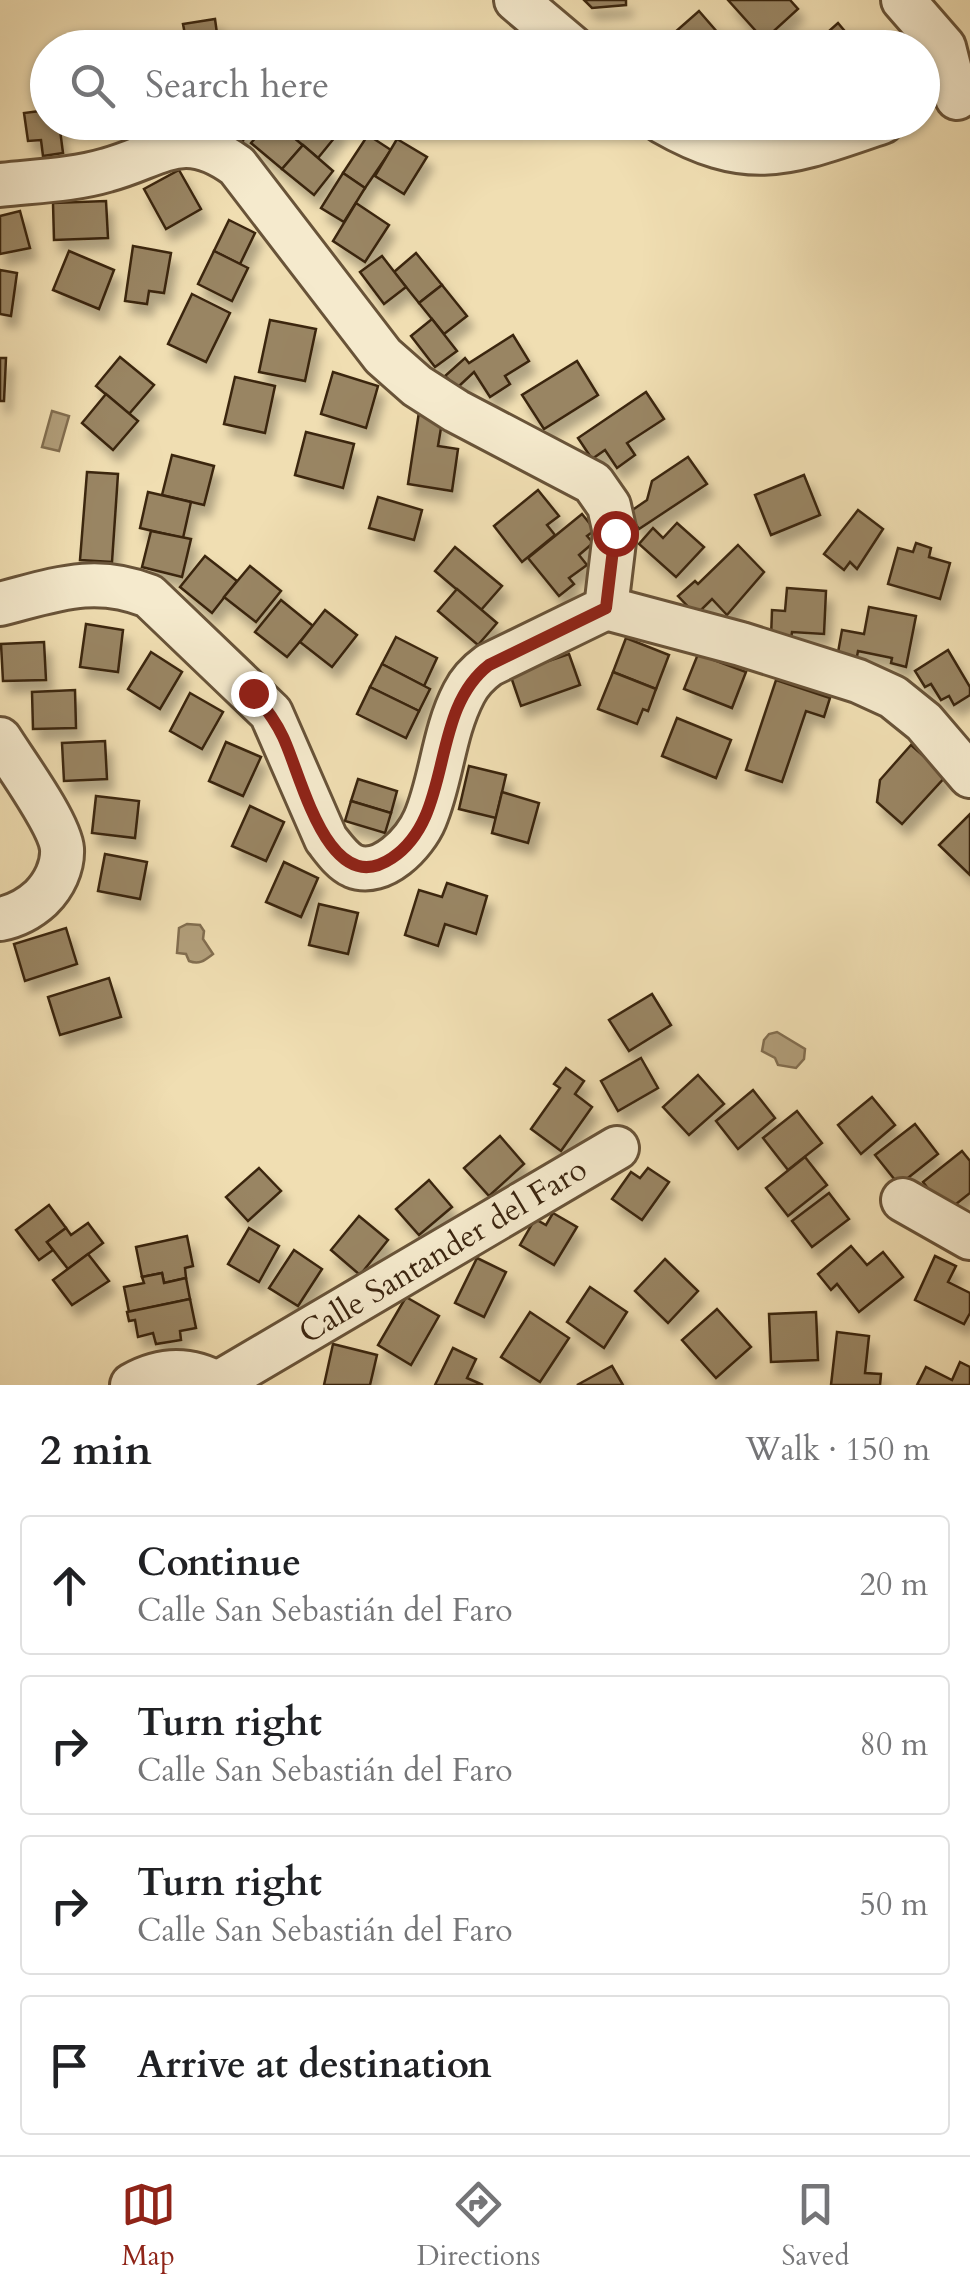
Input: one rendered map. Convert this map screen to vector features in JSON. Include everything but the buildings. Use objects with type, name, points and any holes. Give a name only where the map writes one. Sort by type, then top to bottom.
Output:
[{"type":"street","points":[[516,0],[552,30]]},
{"type":"street","points":[[903,0],[957,42],[950,100]]},
{"type":"street","points":[[694,140],[759,156],[791,152],[827,140]]},
{"type":"street","points":[[0,186],[111,170],[164,148],[192,146],[217,152],[237,166],[383,356],[417,386],[456,411],[593,483],[609,506],[615,533],[606,608]]},
{"type":"street","points":[[0,604],[94,583],[123,586],[149,596],[271,714],[326,839],[354,867],[385,863],[416,836],[426,818],[442,753],[463,694],[475,676],[489,665],[606,608],[740,644],[858,681],[893,697],[924,722],[970,776]]},
{"type":"street","points":[[0,740],[51,821],[62,846],[60,871],[47,892],[29,909],[0,919]]},
{"type":"street","name":"Calle Santander del Faro","points":[[220,1384],[617,1148]]},
{"type":"street","points":[[903,1200],[970,1238]]},
{"type":"street","points":[[132,1385],[165,1372],[188,1372],[220,1384]]},
{"type":"shaded area","points":[[52,411],[69,416],[59,451],[42,447]]},
{"type":"shaded area","points":[[200,925],[213,954],[201,962],[189,961],[186,954],[177,953],[179,928]]},
{"type":"shaded area","points":[[777,1032],[805,1049],[804,1059],[796,1068],[778,1065],[775,1058],[762,1051],[764,1040]]},
{"type":"route","points":[[253,693],[283,736],[326,839],[354,867],[385,863],[416,836],[426,818],[442,753],[463,694],[475,676],[489,665],[606,608],[615,533]]}]
